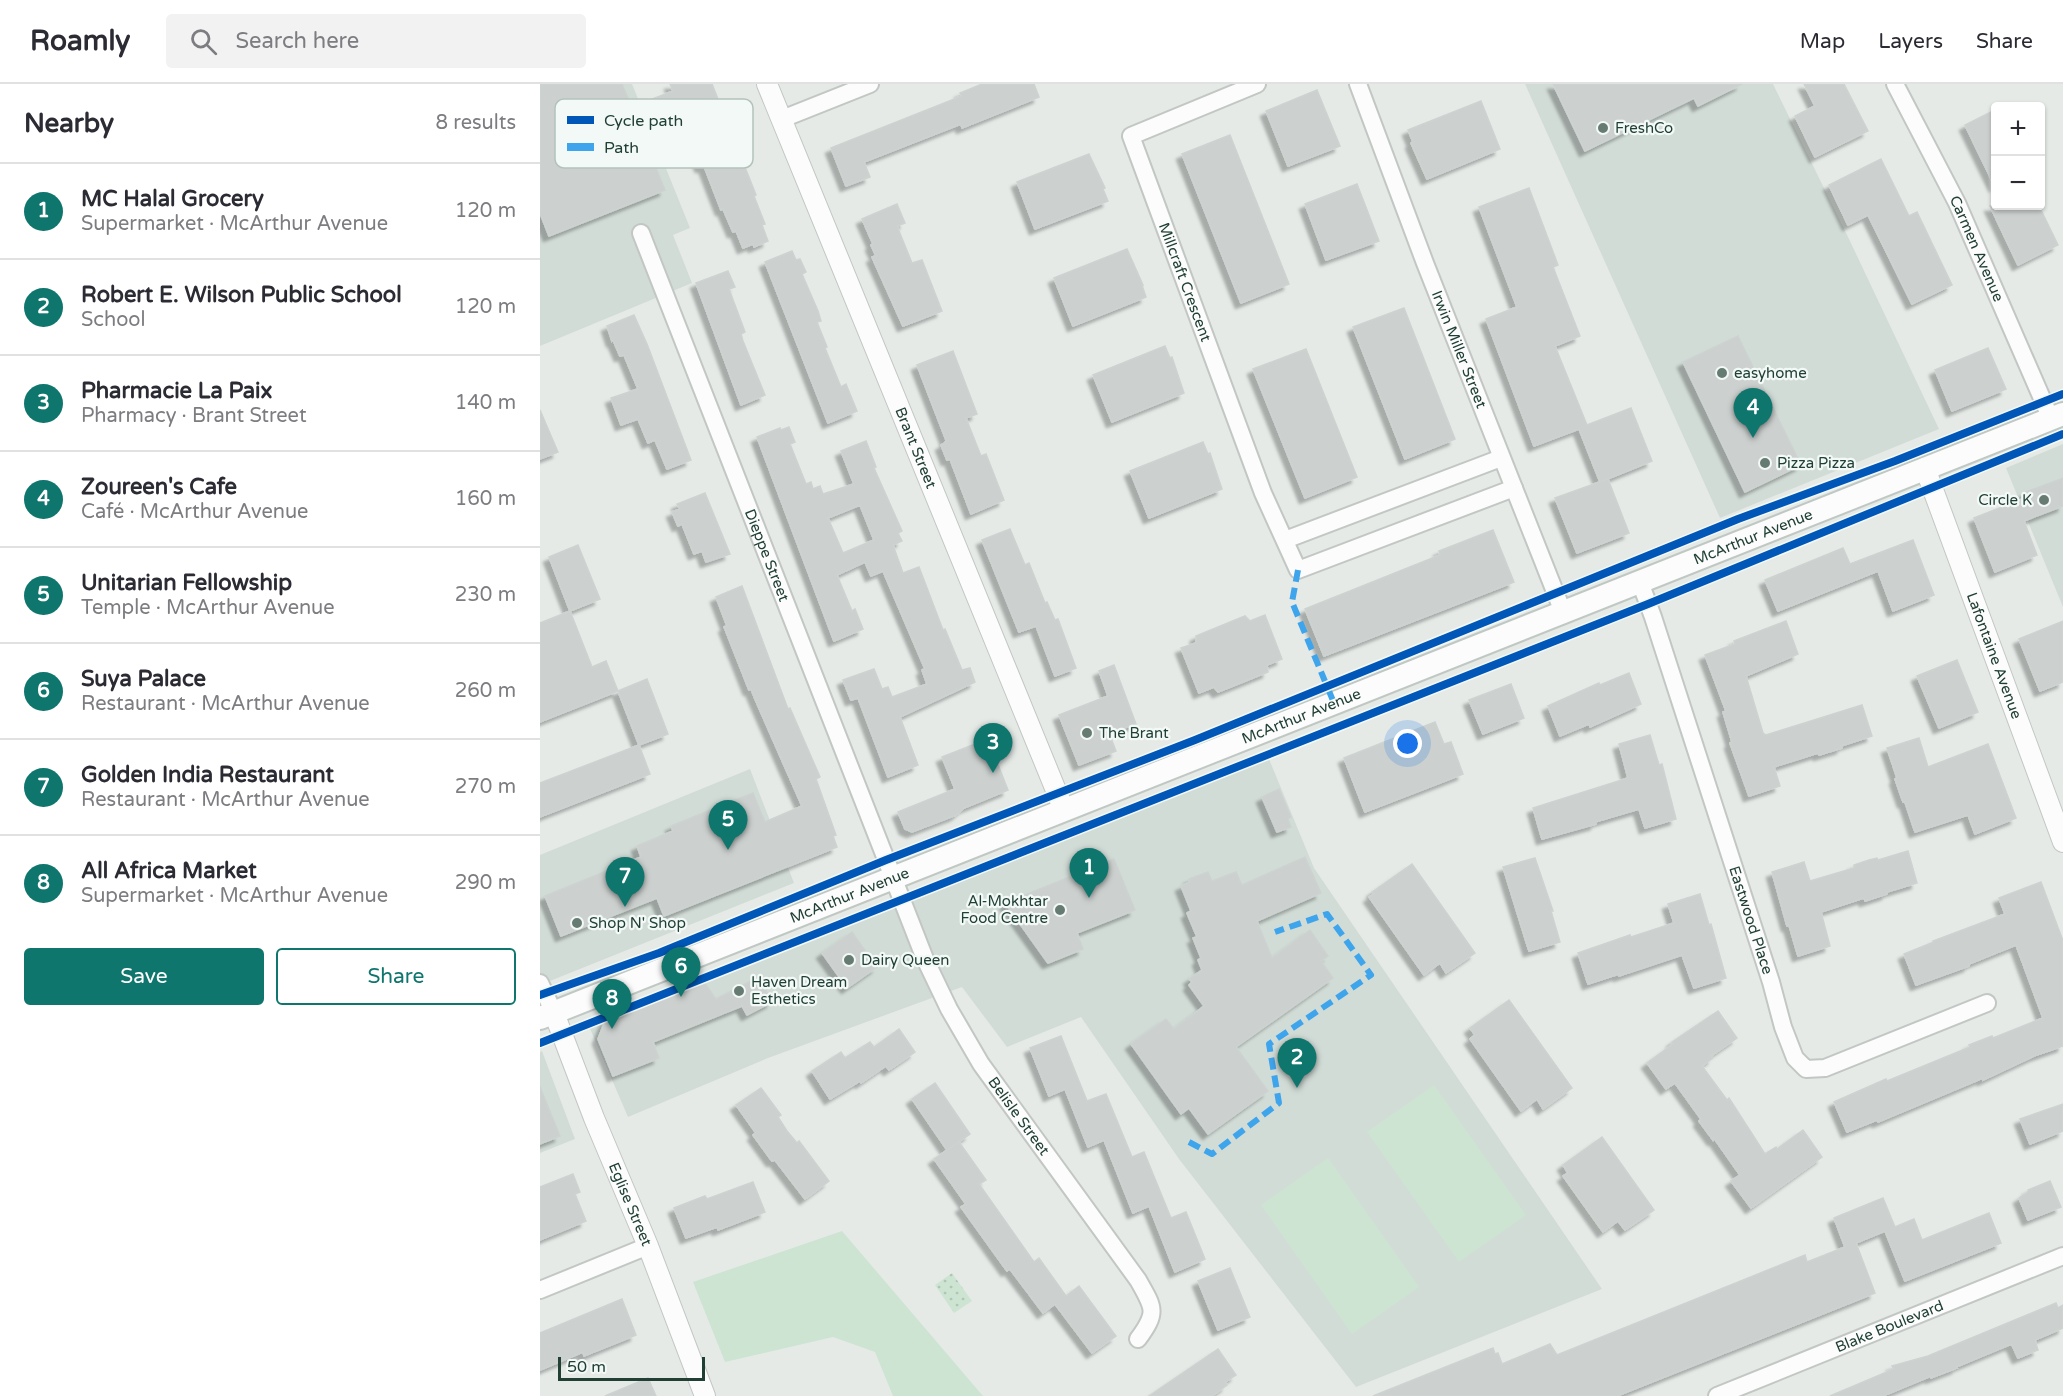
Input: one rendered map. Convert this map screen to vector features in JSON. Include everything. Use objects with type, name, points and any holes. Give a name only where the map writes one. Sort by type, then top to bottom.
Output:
[{"type":"main road","name":"McArthur Avenue","points":[[547,1016],[2057,417]]},
{"type":"street","name":"Brant Street","points":[[767,84],[1064,810]]},
{"type":"street","points":[[782,119],[870,84]]},
{"type":"street","name":"Irwin Miller Street","points":[[1358,84],[1501,458],[1563,612]]},
{"type":"street","name":"Carmen Avenue","points":[[1895,84],[1957,203],[2057,417]]},
{"type":"street","name":"Millcraft Crescent","points":[[1250,87],[1131,136],[1263,493],[1298,570],[1514,488]]},
{"type":"street","name":"Dieppe Street","points":[[641,233],[893,879]]},
{"type":"street","points":[[1285,540],[1501,458]]},
{"type":"street","name":"Lafontaine Avenue","points":[[1925,468],[2063,842]]},
{"type":"street","name":"Eastwood Place","points":[[1640,582],[1795,1058],[1806,1069],[1825,1068],[1987,1003]]},
{"type":"street","name":"Belisle Street","points":[[893,879],[925,958],[970,1046],[1146,1294],[1152,1313],[1150,1322],[1138,1339]]},
{"type":"street","points":[[540,983],[547,1016]]},
{"type":"street","name":"Eglise Street","points":[[547,1016],[594,1118],[648,1246],[705,1396]]},
{"type":"street","points":[[540,1290],[648,1246]]},
{"type":"street","name":"Blake Boulevard","points":[[1717,1396],[2063,1256]]},
{"type":"shaded area","points":[[540,84],[632,84],[638,99],[555,99],[555,168],[666,168],[690,228],[673,235],[692,283],[540,346]]},
{"type":"shaded area","points":[[1525,84],[1773,84],[1939,429],[1720,518]]},
{"type":"shaded area","points":[[2063,444],[2063,607],[2006,468]]},
{"type":"shaded area","points":[[1269,759],[1314,868],[1602,1289],[1356,1387],[1179,1159],[1081,1017],[1007,1047],[962,987],[768,1058],[628,1117],[588,1024],[878,915]]},
{"type":"shaded area","points":[[750,769],[794,883],[540,985],[540,855]]},
{"type":"shaded area","points":[[542,1051],[575,1139],[540,1153],[540,1052]]},
{"type":"green space","points":[[1434,1085],[1526,1215],[1459,1262],[1367,1132]]},
{"type":"green space","points":[[1328,1158],[1419,1287],[1352,1334],[1261,1205]]},
{"type":"green space","points":[[842,1231],[983,1396],[893,1396],[875,1352],[833,1337],[725,1362],[693,1282]]},
{"type":"green space","points":[[952,1273],[972,1301],[954,1313],[935,1285]]},
{"type":"building","points":[[540,84],[622,84],[629,99],[555,99],[555,168],[656,168],[665,190],[549,236],[540,213]]},
{"type":"building","points":[[670,84],[712,84],[718,99],[652,99],[673,91]]},
{"type":"building","points":[[982,84],[1034,84],[1039,97],[962,128],[961,124],[864,162],[870,177],[846,186],[831,148],[962,96],[960,93]]},
{"type":"building","name":"FreshCo","points":[[1553,84],[1742,84],[1698,106],[1694,98],[1585,151]]},
{"type":"building","points":[[1804,84],[1844,84],[1868,131],[1815,157],[1795,116],[1815,106]]},
{"type":"building","points":[[1317,90],[1340,146],[1288,166],[1266,111]]},
{"type":"building","points":[[1481,101],[1500,149],[1427,179],[1411,143],[1413,142],[1408,130]]},
{"type":"building","points":[[1991,112],[1991,179],[1965,125]]},
{"type":"building","points":[[1230,135],[1289,284],[1241,303],[1182,154]]},
{"type":"building","points":[[1089,154],[1105,188],[1103,189],[1108,201],[1035,229],[1017,182]]},
{"type":"building","points":[[1881,159],[1909,216],[1917,212],[1952,285],[1912,304],[1868,215],[1848,225],[1829,185]]},
{"type":"building","points":[[705,168],[745,168],[756,195],[754,196],[765,224],[762,225],[768,241],[754,247],[753,244],[743,248],[736,231],[733,232],[723,209],[721,210]]},
{"type":"building","points":[[1357,184],[1379,241],[1326,260],[1305,204]]},
{"type":"building","points":[[1529,188],[1558,265],[1553,267],[1580,336],[1555,346],[1587,425],[1631,408],[1652,461],[1600,482],[1579,429],[1534,446],[1486,319],[1517,307],[1479,207]]},
{"type":"building","points":[[897,204],[905,223],[897,226],[912,263],[922,260],[942,311],[903,326],[872,257],[876,256],[871,245],[873,244],[862,219]]},
{"type":"building","points":[[1992,210],[2041,210],[2058,245],[2018,265]]},
{"type":"building","points":[[1127,249],[1146,297],[1073,326],[1054,278]]},
{"type":"building","points":[[792,251],[796,260],[800,259],[806,272],[802,274],[818,311],[821,321],[817,322],[827,347],[825,348],[841,387],[846,384],[857,411],[828,423],[765,262]]},
{"type":"building","points":[[728,271],[735,287],[729,289],[745,332],[741,334],[743,341],[765,395],[741,405],[696,283]]},
{"type":"building","points":[[1404,308],[1455,439],[1405,459],[1353,327]]},
{"type":"building","points":[[634,315],[691,460],[667,469],[655,440],[648,443],[638,419],[621,425],[611,398],[638,389],[624,355],[620,356],[607,326]]},
{"type":"building","points":[[1738,336],[1801,465],[1745,492],[1683,362]]},
{"type":"building","points":[[1165,346],[1170,358],[1172,357],[1184,393],[1112,422],[1093,375]]},
{"type":"building","points":[[1988,348],[2006,389],[1952,411],[1935,370]]},
{"type":"building","points":[[1306,349],[1357,477],[1305,498],[1253,369]]},
{"type":"building","points":[[953,351],[977,414],[966,418],[981,456],[986,454],[1004,500],[971,514],[950,459],[947,460],[941,445],[946,440],[917,365]]},
{"type":"building","points":[[540,410],[558,452],[540,459]]},
{"type":"building","points":[[789,427],[795,442],[790,444],[806,484],[811,482],[813,489],[820,486],[823,494],[854,484],[841,451],[866,441],[876,467],[874,468],[902,531],[898,533],[902,541],[893,545],[903,573],[919,567],[943,630],[945,629],[962,670],[970,668],[975,682],[900,717],[918,765],[888,777],[858,698],[851,700],[843,680],[874,669],[882,689],[888,687],[892,697],[927,684],[922,670],[925,669],[883,571],[871,576],[865,562],[837,575],[852,611],[855,609],[863,629],[834,641],[757,437],[780,428],[781,430]],"holes":[[[860,505],[874,540],[843,553],[828,518]]]},
{"type":"building","points":[[1203,442],[1208,454],[1210,453],[1222,489],[1149,518],[1130,471]]},
{"type":"building","points":[[2063,478],[2063,506],[2024,521],[2037,555],[1995,572],[1974,518],[2025,498],[2023,493]]},
{"type":"building","points":[[1608,479],[1629,533],[1577,553],[1555,498]]},
{"type":"building","points":[[705,493],[730,554],[706,562],[702,551],[694,554],[682,524],[678,526],[672,512],[680,509],[677,504]]},
{"type":"building","points":[[1010,529],[1025,565],[1029,563],[1045,603],[1047,602],[1055,620],[1058,619],[1076,668],[1055,676],[1036,626],[1019,632],[982,540]]},
{"type":"building","points":[[1493,530],[1514,582],[1324,656],[1305,609],[1440,555],[1439,551]]},
{"type":"building","points":[[1913,540],[1934,595],[1893,611],[1878,571],[1778,611],[1765,580],[1843,548],[1850,564]]},
{"type":"building","points":[[578,545],[600,599],[570,611],[549,557]]},
{"type":"building","points":[[742,586],[788,709],[790,708],[820,777],[816,779],[836,835],[833,836],[837,847],[664,916],[657,898],[561,936],[545,896],[641,857],[637,846],[673,831],[671,826],[753,793],[765,822],[802,806],[751,689],[749,690],[724,627],[727,626],[716,597]]},
{"type":"building","points":[[570,611],[592,667],[606,661],[618,691],[540,722],[540,623]]},
{"type":"building","points":[[1265,615],[1282,659],[1267,665],[1268,672],[1218,692],[1214,687],[1199,693],[1181,648],[1196,643],[1196,636],[1245,616],[1250,621]]},
{"type":"building","points":[[1786,621],[1798,654],[1746,676],[1763,733],[1766,735],[1862,705],[1872,736],[1841,746],[1842,748],[1774,767],[1780,786],[1749,796],[1730,743],[1732,742],[1723,712],[1726,711],[1705,655]]},
{"type":"building","points":[[2063,621],[2063,682],[2040,691],[2019,639]]},
{"type":"building","points":[[1957,660],[1978,712],[1939,728],[1917,676]]},
{"type":"building","points":[[1114,665],[1136,724],[1109,733],[1116,751],[1079,765],[1059,715],[1108,696],[1099,671]]},
{"type":"building","points":[[1629,673],[1641,704],[1590,727],[1589,724],[1560,736],[1548,706],[1599,683],[1600,685]]},
{"type":"building","points":[[647,679],[668,734],[639,745],[618,691]]},
{"type":"building","points":[[1511,684],[1524,718],[1483,734],[1469,700]]},
{"type":"building","points":[[1435,722],[1444,744],[1451,742],[1463,774],[1365,812],[1344,758]]},
{"type":"building","points":[[1650,735],[1659,765],[1662,764],[1676,819],[1645,828],[1639,809],[1542,839],[1533,808],[1628,778],[1619,744]]},
{"type":"building","points":[[1919,738],[1928,767],[1988,744],[2016,818],[1975,834],[1968,815],[1915,832],[1895,779],[1897,778],[1887,748]]},
{"type":"building","points":[[988,739],[1008,790],[964,808],[956,815],[912,832],[905,829],[898,812],[955,789],[942,757]]},
{"type":"building","points":[[639,745],[650,774],[540,817],[540,783]]},
{"type":"building","points":[[1279,789],[1291,817],[1288,819],[1291,827],[1277,832],[1262,797]]},
{"type":"building","points":[[1908,851],[1917,883],[1865,901],[1864,898],[1821,912],[1830,946],[1798,956],[1772,872],[1804,862],[1810,881],[1854,868],[1854,865],[1869,860],[1877,858],[1878,860]]},
{"type":"building","points":[[1305,857],[1321,893],[1257,921],[1272,958],[1310,930],[1328,956],[1321,961],[1333,978],[1236,1047],[1268,1091],[1208,1134],[1189,1108],[1181,1114],[1131,1044],[1166,1019],[1174,1029],[1204,1006],[1189,985],[1192,982],[1189,979],[1202,970],[1198,960],[1201,958],[1193,938],[1197,937],[1187,913],[1191,911],[1181,886],[1190,882],[1189,879],[1208,872],[1212,881],[1236,872],[1242,885]]},
{"type":"building","points":[[1535,858],[1553,911],[1551,911],[1560,942],[1529,951],[1503,867]]},
{"type":"building","points":[[1114,859],[1135,910],[1077,933],[1083,949],[1048,963],[1005,903]]},
{"type":"building","points":[[1412,864],[1475,953],[1446,973],[1440,963],[1424,975],[1369,897],[1374,894],[1372,892]]},
{"type":"building","points":[[2041,882],[2063,941],[2063,1046],[1878,1122],[1877,1120],[1847,1132],[1834,1102],[1886,1079],[1887,1081],[1970,1047],[1969,1045],[2043,1018],[2016,945],[1969,964],[1969,966],[1916,985],[1904,954],[2005,914],[1999,898]]},
{"type":"building","points":[[1700,894],[1726,978],[1694,988],[1682,955],[1588,984],[1578,953],[1674,923],[1668,904]]},
{"type":"building","name":"Dairy Queen","points":[[852,932],[877,967],[847,988],[822,953]]},
{"type":"building","points":[[759,977],[772,1002],[747,1015],[742,1006],[653,1042],[659,1058],[613,1076],[598,1039],[605,1021],[704,982],[716,999]]},
{"type":"building","points":[[1509,1000],[1572,1088],[1543,1109],[1537,1099],[1521,1111],[1470,1039],[1475,1035],[1470,1028]]},
{"type":"building","points":[[1718,1011],[1737,1038],[1711,1056],[1713,1058],[1702,1066],[1727,1100],[1729,1098],[1765,1154],[1776,1147],[1777,1149],[1803,1130],[1822,1157],[1751,1208],[1731,1181],[1740,1175],[1699,1121],[1701,1119],[1675,1083],[1666,1089],[1647,1063],[1673,1044],[1672,1042]]},
{"type":"building","points":[[899,1029],[915,1052],[889,1070],[886,1066],[861,1083],[860,1081],[830,1099],[812,1071],[841,1052],[845,1058],[870,1042],[874,1047]]},
{"type":"building","points":[[1061,1036],[1087,1101],[1106,1094],[1132,1157],[1144,1152],[1171,1218],[1186,1212],[1205,1259],[1175,1272],[1149,1206],[1133,1213],[1104,1140],[1088,1147],[1065,1089],[1049,1096],[1030,1048]]},
{"type":"building","points":[[935,1083],[970,1134],[947,1150],[912,1099]]},
{"type":"building","points":[[540,1087],[560,1136],[540,1144]]},
{"type":"building","points":[[761,1088],[781,1115],[778,1117],[787,1131],[797,1143],[799,1141],[829,1181],[805,1199],[775,1160],[772,1161],[753,1135],[756,1133],[736,1105]]},
{"type":"building","points":[[2063,1104],[2063,1131],[2030,1144],[2020,1119]]},
{"type":"building","points":[[1602,1137],[1654,1210],[1625,1230],[1618,1221],[1603,1232],[1563,1176],[1568,1173],[1563,1165]]},
{"type":"building","points":[[959,1142],[986,1180],[979,1184],[1034,1262],[1039,1258],[1066,1296],[1079,1286],[1116,1336],[1092,1353],[1055,1304],[1043,1313],[1010,1269],[1007,1271],[961,1207],[966,1204],[934,1159]]},
{"type":"building","points":[[573,1174],[580,1192],[575,1194],[586,1221],[540,1240],[540,1187]]},
{"type":"building","points":[[2050,1181],[2061,1207],[2028,1220],[2019,1198],[2028,1190]]},
{"type":"building","points":[[753,1182],[765,1212],[718,1230],[717,1227],[686,1238],[674,1208]]},
{"type":"building","points":[[1883,1198],[1895,1227],[1914,1219],[1922,1240],[1989,1213],[2001,1243],[1905,1281],[1885,1231],[1856,1243],[1875,1293],[1617,1396],[1373,1396],[1493,1348],[1495,1354],[1498,1353],[1502,1364],[1550,1344],[1557,1355],[1805,1255],[1807,1262],[1845,1247],[1834,1218]]},
{"type":"building","points":[[1230,1268],[1250,1317],[1218,1330],[1198,1281]]},
{"type":"building","points":[[622,1299],[636,1335],[584,1356],[583,1352],[540,1370],[540,1333]]},
{"type":"building","points":[[2056,1303],[2058,1308],[2063,1305],[2063,1328],[2035,1340],[2038,1350],[2018,1358],[2012,1345],[2009,1345],[1957,1368],[1883,1396],[1830,1396],[1894,1369],[1892,1366],[1928,1356]]},
{"type":"building","points":[[1218,1349],[1236,1375],[1225,1382],[1227,1385],[1212,1396],[1149,1396]]},
{"type":"building","points":[[648,1378],[656,1396],[605,1396]]},
{"type":"marked path","points":[[1298,570],[1292,602],[1334,703]]},
{"type":"marked path","points":[[1189,1142],[1212,1154],[1279,1103],[1269,1044],[1371,975],[1327,914],[1275,932]]},
{"type":"cycle path","points":[[540,995],[659,953],[886,860],[1195,740],[1738,519],[1895,461],[2063,394]]},
{"type":"cycle path","points":[[540,1043],[1648,604],[2063,434]]},
{"type":"place","name":"FreshCo","points":[[1603,128]]},
{"type":"place","name":"easyhome","points":[[1722,373]]},
{"type":"place","name":"Zoureen's Cafe","points":[[1753,438]]},
{"type":"place","name":"Pizza Pizza","points":[[1765,463]]},
{"type":"place","name":"Circle K","points":[[2044,500]]},
{"type":"place","name":"The Brant","points":[[1087,733]]},
{"type":"place","name":"Pharmacie La Paix","points":[[993,773]]},
{"type":"place","name":"Unitarian Fellowship","points":[[728,850]]},
{"type":"place","name":"MC Halal Grocery","points":[[1089,898]]},
{"type":"place","name":"Golden India Restaurant","points":[[625,907]]},
{"type":"place","name":"Al-Mokhtar Food Centre","points":[[1060,910]]},
{"type":"place","name":"Shop N' Shop","points":[[577,923]]},
{"type":"place","name":"Dairy Queen","points":[[849,960]]},
{"type":"place","name":"Haven Dream Esthetics","points":[[739,991]]},
{"type":"place","name":"Suya Palace","points":[[681,997]]},
{"type":"place","name":"All Africa Market","points":[[612,1029]]},
{"type":"place","name":"Robert E. Wilson Public School","points":[[1297,1088]]}]
